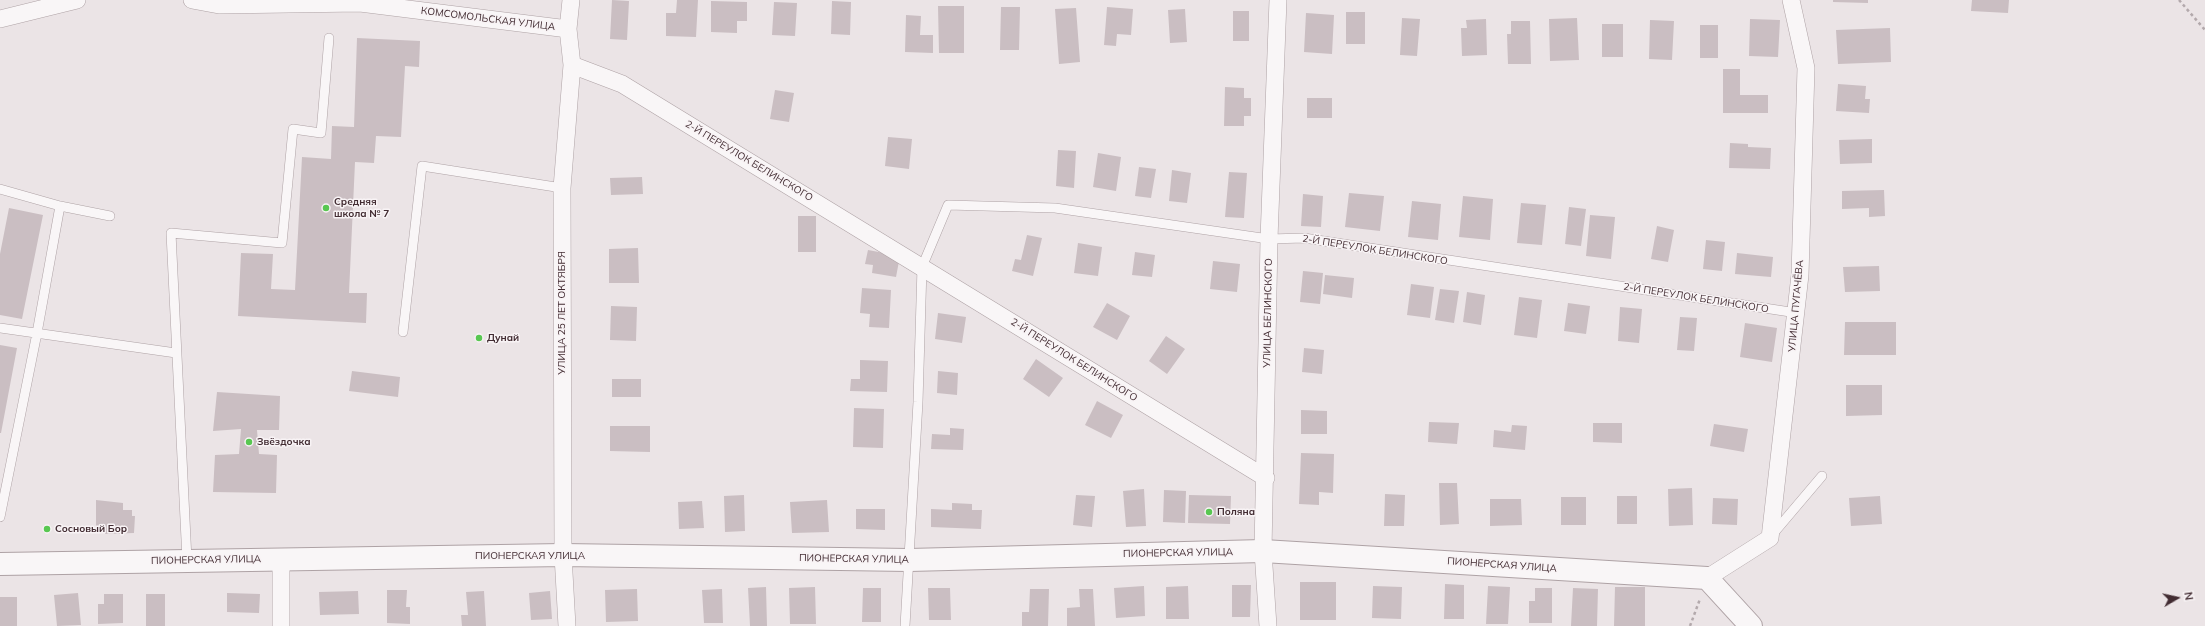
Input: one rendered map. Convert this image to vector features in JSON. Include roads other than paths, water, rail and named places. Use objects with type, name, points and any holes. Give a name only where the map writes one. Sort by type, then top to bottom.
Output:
[{"type":"street","points":[[0,19],[77,0]]},
{"type":"street","name":"КОМСОМОЛЬСКАЯ УЛИЦА","points":[[192,0],[219,5],[359,2],[568,29]]},
{"type":"street","name":"УЛИЦА 25 ЛЕТ ОКТЯБРЯ","points":[[567,626],[563,555],[562,188],[572,66],[568,29],[571,0]]},
{"type":"street","name":"УЛИЦА БЕЛИНСКОГО","points":[[1268,626],[1264,551],[1269,240],[1278,0]]},
{"type":"street","name":"УЛИЦА ПУГАЧЁВА","points":[[1770,538],[1797,313],[1800,276],[1806,68],[1791,0]]},
{"type":"street","name":"2-Й ПЕРЕУЛОК БЕЛИНСКОГО","points":[[572,66],[622,84],[922,266],[1266,478]]},
{"type":"street","points":[[1751,626],[1708,578],[1770,538]]},
{"type":"street","name":"ПИОНЕРСКАЯ УЛИЦА","points":[[0,564],[563,555],[909,560],[1264,551],[1708,578]]},
{"type":"street","points":[[281,559],[281,626]]},
{"type":"lane","points":[[188,560],[176,353],[171,233],[282,243],[293,129],[321,133],[329,38]]},
{"type":"lane","points":[[403,332],[422,166],[562,188]]},
{"type":"lane","points":[[0,189],[60,206],[110,216]]},
{"type":"lane","name":"2-Й ПЕРЕУЛОК БЕЛИНСКОГО","points":[[905,626],[918,402],[922,266],[948,204],[1055,208],[1269,240],[1304,238],[1797,313]]},
{"type":"lane","points":[[0,517],[37,334],[60,206]]},
{"type":"lane","points":[[0,328],[176,353]]},
{"type":"lane","points":[[1770,538],[1822,476]]},
{"type":"place","name":"Средняя школа № 7","points":[[326,208]]},
{"type":"place","name":"Дунай","points":[[479,338]]},
{"type":"place","name":"Звёздочка","points":[[249,442]]},
{"type":"place","name":"Поляна","points":[[1209,512]]},
{"type":"place","name":"Сосновый Бор","points":[[47,529]]}]
